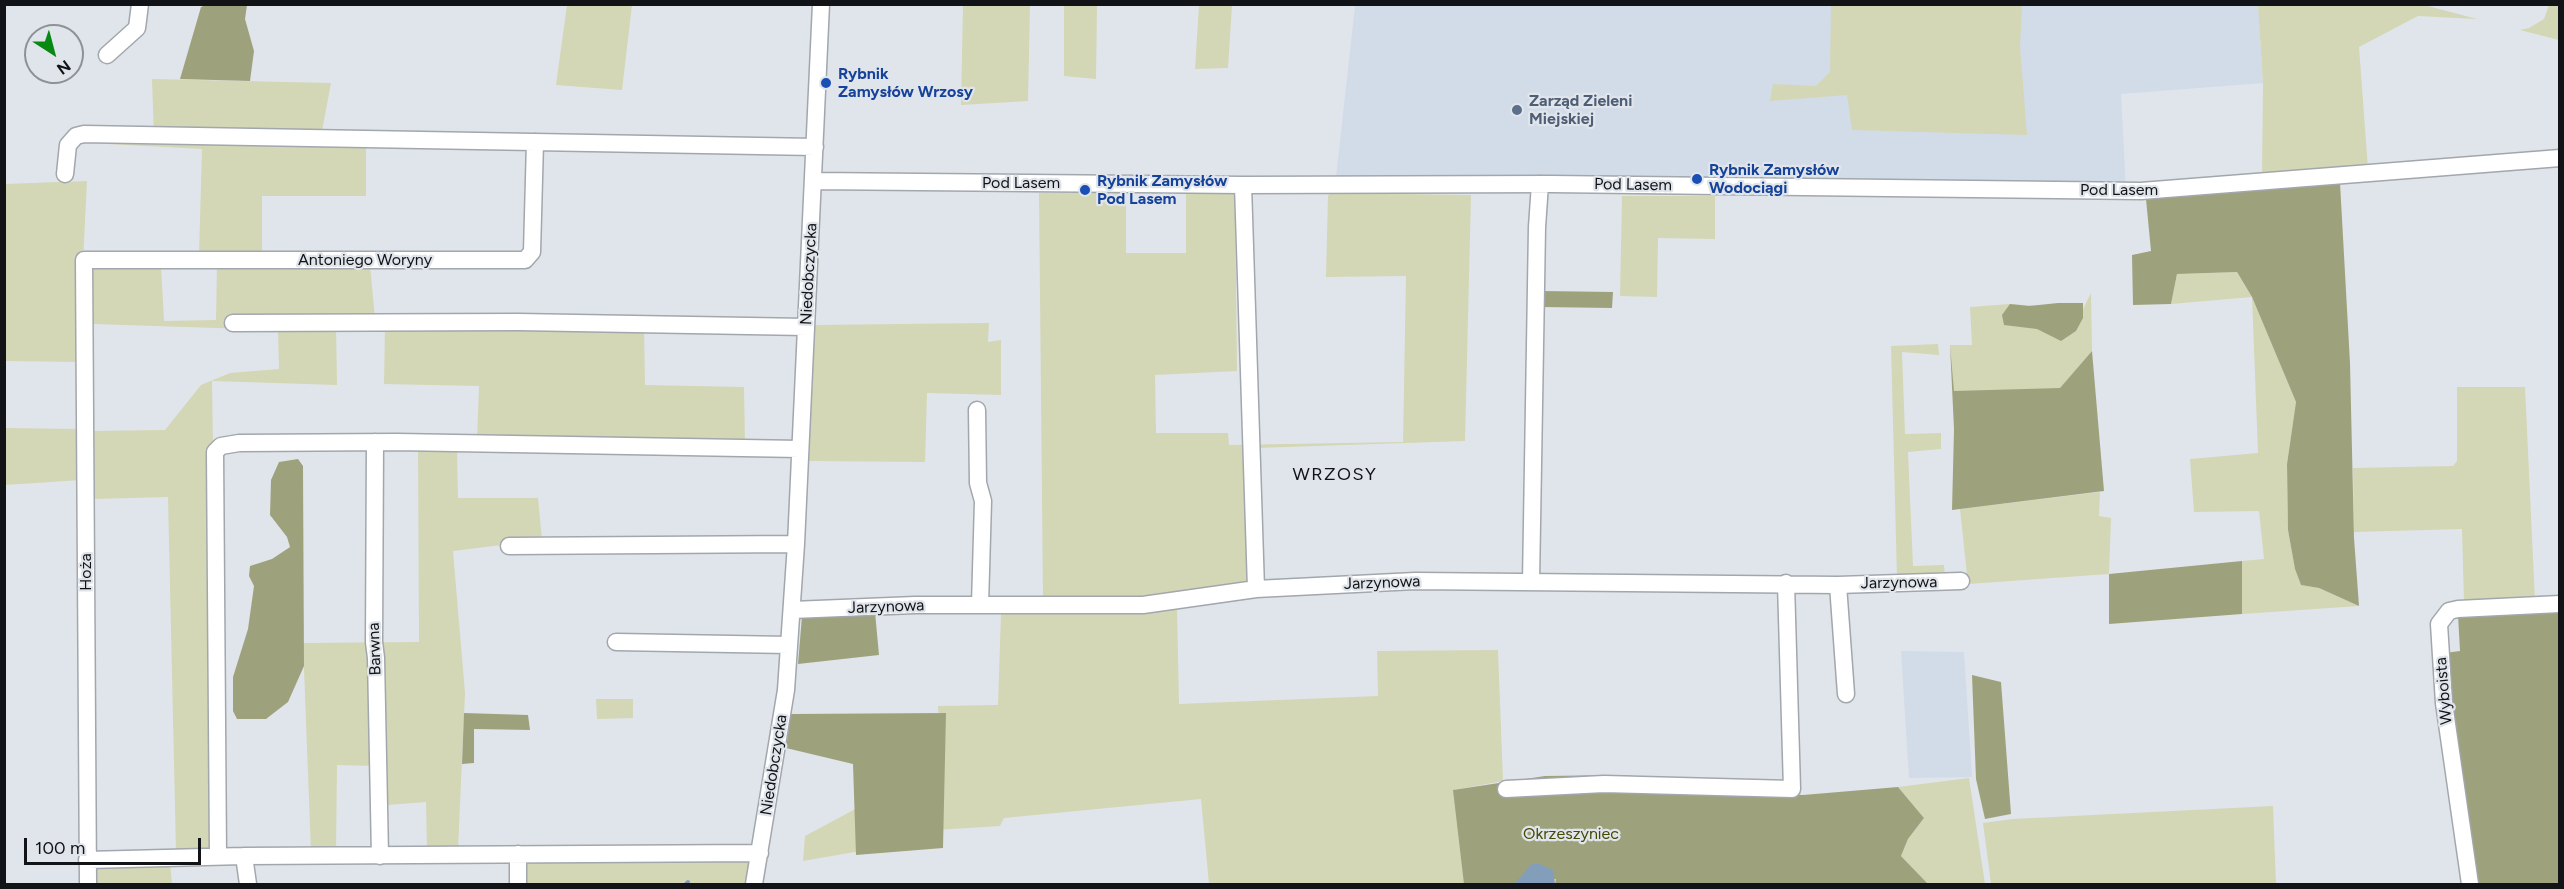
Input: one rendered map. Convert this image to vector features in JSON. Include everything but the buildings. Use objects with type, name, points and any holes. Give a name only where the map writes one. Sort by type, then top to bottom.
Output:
[{"type":"street","points":[[106,55],[137,28],[140,4]]},
{"type":"street","name":"Niedobczycka","points":[[754,885],[786,690],[796,544],[821,4]]},
{"type":"street","points":[[65,174],[68,145],[76,136],[84,134],[815,147]]},
{"type":"street","name":"Antoniego Woryny","points":[[84,260],[525,260],[532,252],[535,142]]},
{"type":"street","name":"Pod Lasem","points":[[813,182],[1243,185],[1540,184],[2141,191],[2559,158]]},
{"type":"street","points":[[1531,582],[1537,227],[1540,184]]},
{"type":"street","points":[[1243,185],[1256,589]]},
{"type":"street","name":"Hoża","points":[[84,260],[88,885]]},
{"type":"street","points":[[233,323],[530,322],[806,327]]},
{"type":"street","points":[[977,410],[978,483],[983,501],[980,605]]},
{"type":"street","points":[[218,856],[215,452],[222,446],[239,443],[375,442],[800,449]]},
{"type":"street","name":"Barwna","points":[[375,442],[374,642],[380,856]]},
{"type":"street","points":[[509,546],[796,544]]},
{"type":"street","name":"Jarzynowa","points":[[792,610],[980,605],[1143,605],[1256,589],[1415,581],[1838,585],[1961,581]]},
{"type":"street","points":[[1506,789],[1604,784],[1792,789],[1786,583]]},
{"type":"street","name":"Jarzynowa","points":[[1838,585],[1846,694]]},
{"type":"street","name":"Wyboista","points":[[2470,885],[2444,703],[2439,624],[2449,611],[2458,609],[2559,604]]},
{"type":"street","points":[[616,642],[789,645]]},
{"type":"street","points":[[87,860],[218,856],[760,853]]},
{"type":"street","points":[[518,854],[518,885]]},
{"type":"street","points":[[244,856],[248,885]]},
{"type":"shaded area","points":[[1347,5],[2258,5],[2263,83],[2121,94],[2126,191],[1336,177],[1355,6]]},
{"type":"shaded area","points":[[1901,651],[1964,652],[1972,777],[1909,778]]},
{"type":"green space","points":[[247,5],[245,19],[254,51],[250,81],[180,79],[201,7]]},
{"type":"green space","points":[[567,5],[632,5],[622,90],[556,85]]},
{"type":"green space","points":[[963,5],[1030,5],[1028,101],[961,105]]},
{"type":"green space","points":[[1064,5],[1097,5],[1096,79],[1064,76]]},
{"type":"green space","points":[[1199,5],[1232,5],[1228,68],[1195,69]]},
{"type":"green space","points":[[1831,5],[2022,5],[2020,47],[2027,135],[1852,130],[1847,95],[1770,101],[1773,84],[1816,86],[1830,72]]},
{"type":"green space","points":[[2258,5],[2424,5],[2477,19],[2418,16],[2359,47],[2368,169],[2262,178],[2263,83]]},
{"type":"green space","points":[[2549,5],[2559,5],[2559,40],[2520,30],[2529,28],[2544,19]]},
{"type":"green space","points":[[152,79],[331,83],[322,131],[366,145],[366,196],[262,196],[262,255],[199,255],[202,149],[88,143],[154,137]]},
{"type":"green space","points":[[87,181],[78,362],[5,361],[4,184]]},
{"type":"green space","points":[[2340,183],[2350,363],[2354,538],[2359,606],[2319,588],[2301,585],[2295,569],[2288,530],[2287,464],[2296,402],[2252,297],[2237,272],[2177,274],[2171,304],[2133,305],[2132,255],[2151,251],[2146,199]]},
{"type":"green space","points":[[1126,191],[1126,253],[1186,253],[1186,191],[1235,193],[1237,371],[1155,375],[1156,433],[1228,433],[1229,445],[1403,442],[1406,276],[1326,277],[1328,196],[1330,193],[1471,195],[1465,441],[1256,448],[1262,578],[1177,607],[1179,704],[1378,696],[1377,651],[1498,650],[1503,781],[1454,790],[1633,884],[1209,884],[1201,799],[1004,818],[1000,826],[936,830],[942,764],[938,706],[998,705],[1001,614],[1043,599],[1039,193]]},
{"type":"green space","points":[[1622,196],[1715,196],[1715,239],[1658,238],[1657,297],[1620,296]]},
{"type":"green space","points":[[217,264],[370,265],[375,319],[644,327],[645,385],[744,387],[745,444],[477,441],[479,386],[384,384],[385,326],[336,325],[337,385],[212,381],[219,853],[176,852],[168,497],[93,499],[91,431],[165,430],[201,385],[230,373],[279,369],[278,330],[93,324],[90,265],[161,265],[164,321],[216,320]]},
{"type":"green space","points":[[2237,272],[2252,297],[2171,304],[2177,274]]},
{"type":"green space","points":[[1542,291],[1613,292],[1612,308],[1542,307]]},
{"type":"green space","points":[[2091,293],[2092,351],[2058,391],[1953,391],[1950,345],[1972,345],[1970,307],[2010,304],[2083,309]]},
{"type":"green space","points":[[2252,297],[2296,402],[2287,464],[2288,530],[2295,569],[2301,585],[2319,588],[2359,606],[2242,614],[2242,561],[2264,559],[2259,511],[2194,512],[2190,459],[2258,453]]},
{"type":"green space","points":[[2083,303],[2083,318],[2076,331],[2061,341],[2037,329],[2004,325],[2002,315],[2010,304],[2029,306]]},
{"type":"green space","points":[[989,323],[988,342],[1001,340],[1001,395],[927,393],[925,462],[809,461],[813,325]]},
{"type":"green space","points":[[1938,344],[1939,355],[1902,352],[1905,434],[1941,433],[1941,449],[1908,452],[1913,566],[1944,565],[1945,576],[1897,578],[1891,346]]},
{"type":"green space","points":[[1950,345],[1954,391],[2060,388],[2092,351],[2104,491],[1952,510],[1954,429]]},
{"type":"green space","points":[[2457,387],[2525,387],[2535,601],[2464,603],[2462,529],[2354,532],[2353,468],[2453,466],[2457,461]]},
{"type":"green space","points":[[5,428],[80,429],[81,480],[5,485]]},
{"type":"green space","points":[[418,446],[457,449],[458,498],[538,498],[542,540],[453,551],[465,693],[458,849],[427,851],[426,802],[387,805],[374,766],[337,765],[336,852],[311,852],[303,643],[419,642]]},
{"type":"green space","points":[[298,459],[303,466],[304,666],[288,702],[266,719],[237,719],[233,711],[233,677],[248,629],[254,586],[249,576],[250,566],[272,559],[290,547],[287,537],[270,515],[271,480],[279,462]]},
{"type":"green space","points":[[2100,492],[2099,516],[2111,518],[2109,574],[1968,584],[1960,509]]},
{"type":"green space","points":[[2242,561],[2242,614],[2109,624],[2109,574]]},
{"type":"green space","points":[[2559,609],[2559,884],[2477,884],[2444,653],[2460,651],[2458,615]]},
{"type":"green space","points":[[875,612],[879,655],[798,664],[802,616]]},
{"type":"green space","points":[[1972,675],[2001,682],[2011,814],[1985,819],[1976,779]]},
{"type":"green space","points":[[596,699],[633,699],[633,718],[597,719]]},
{"type":"green space","points":[[464,713],[528,715],[530,730],[474,729],[474,763],[462,764]]},
{"type":"green space","points":[[946,713],[943,848],[856,855],[853,764],[786,748],[791,714]]},
{"type":"green space","name":"Okrzeszyniec","points":[[1620,775],[1663,778],[1711,790],[1803,795],[1898,787],[1924,818],[1908,839],[1901,856],[1928,884],[1555,884],[1556,879],[1521,878],[1514,884],[1464,884],[1453,790],[1545,776]]},
{"type":"green space","points":[[1969,778],[1985,884],[1928,884],[1901,856],[1908,839],[1924,818],[1898,787]]},
{"type":"green space","points":[[2273,806],[2276,884],[1991,884],[1983,823],[2013,819]]},
{"type":"green space","points":[[859,807],[866,850],[803,861],[805,836]]},
{"type":"green space","points":[[518,859],[747,861],[750,865],[746,884],[519,884]]},
{"type":"green space","points":[[170,862],[172,884],[92,884],[95,868]]},
{"type":"water","points":[[1532,864],[1540,864],[1553,870],[1555,884],[1514,884]]},
{"type":"place","name":"Rybnik Zamysłów Wrzosy","points":[[826,83]]},
{"type":"place","name":"Zarząd Zieleni Miejskiej","points":[[1517,110]]},
{"type":"place","name":"Rybnik Zamysłów Wodociągi","points":[[1697,179]]},
{"type":"place","name":"Rybnik Zamysłów Pod Lasem","points":[[1085,190]]},
{"type":"district","name":"WRZOSY","points":[[1335,475]]}]
